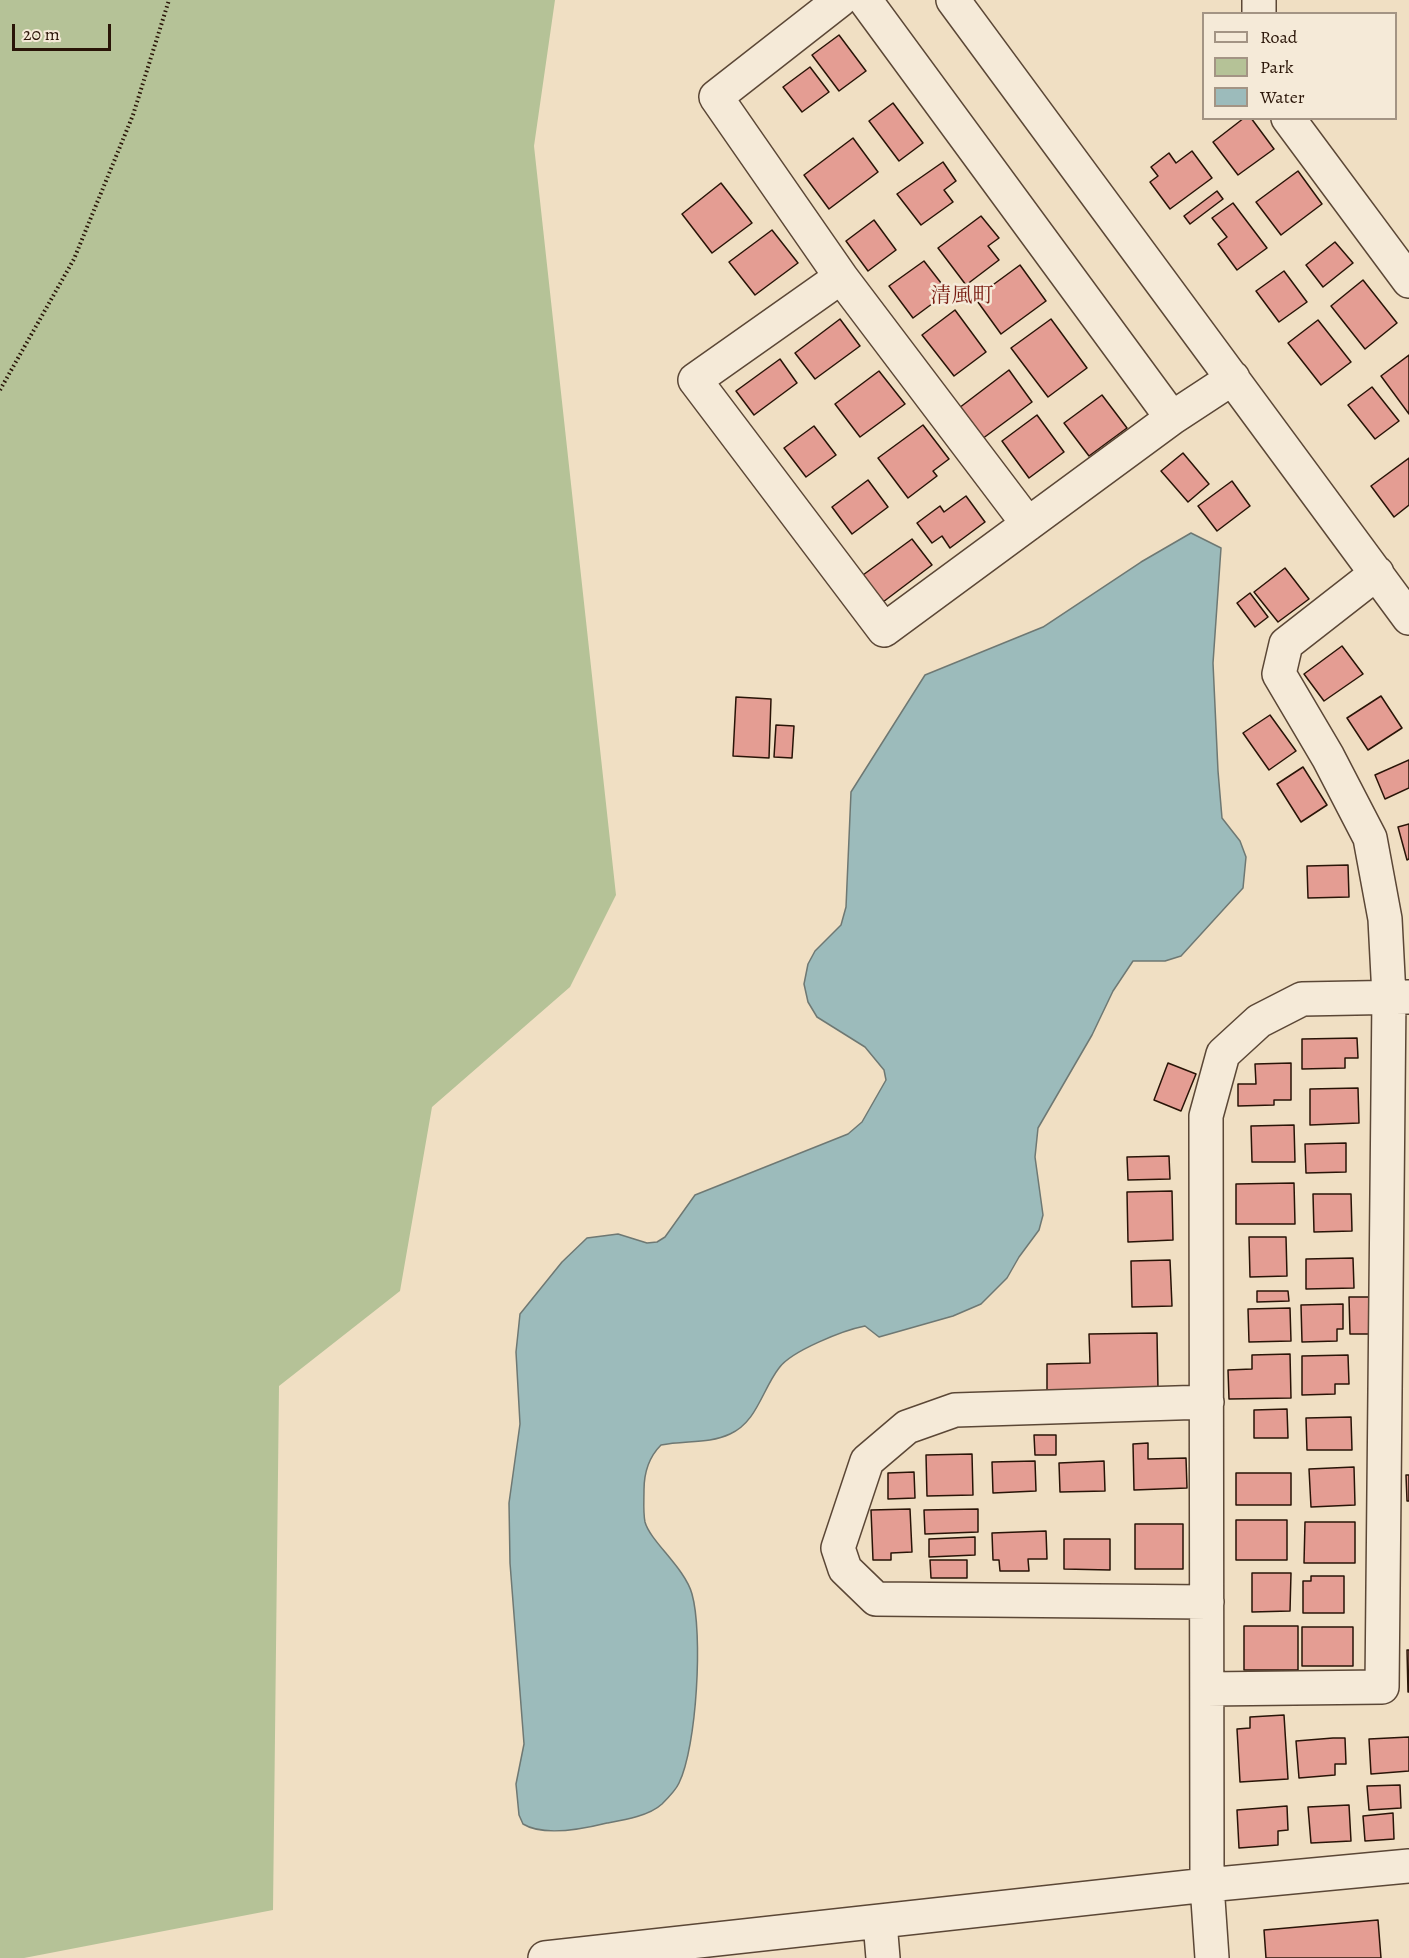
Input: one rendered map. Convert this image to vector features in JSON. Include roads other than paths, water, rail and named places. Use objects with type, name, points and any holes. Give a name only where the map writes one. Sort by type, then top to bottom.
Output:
[{"type":"street","points":[[840,0],[716,97],[841,276],[1028,524]]},
{"type":"street","points":[[865,0],[1172,418]]},
{"type":"street","points":[[953,0],[1409,618]]},
{"type":"street","points":[[1289,120],[1409,281]]},
{"type":"street","points":[[841,276],[695,380],[885,630],[1172,418],[1233,378]]},
{"type":"street","points":[[1207,1689],[1382,1687],[1399,997],[1370,838],[1328,758],[1279,674],[1286,644],[1377,573]]},
{"type":"street","points":[[1212,1958],[1207,1886],[1206,1116],[1223,1054],[1258,1021],[1302,999],[1399,997]]},
{"type":"street","points":[[1207,1402],[955,1410],[907,1427],[867,1461],[838,1548],[845,1569],[876,1599],[1207,1602]]},
{"type":"street","points":[[545,1958],[1409,1866]]},
{"type":"street","points":[[880,1922],[883,1958]]},
{"type":"water","points":[[1191,533],[1221,548],[1213,663],[1218,771],[1222,818],[1240,841],[1246,857],[1243,888],[1181,956],[1165,961],[1133,961],[1113,991],[1092,1035],[1038,1128],[1035,1157],[1043,1215],[1039,1230],[1007,1278],[981,1304],[953,1316],[879,1337],[865,1326],[819,1342],[785,1361],[773,1377],[753,1414],[739,1429],[722,1437],[705,1441],[661,1445],[657,1450],[650,1460],[645,1477],[645,1522],[653,1538],[688,1584],[692,1594],[697,1635],[694,1717],[685,1766],[679,1783],[672,1794],[657,1808],[628,1819],[564,1831],[542,1830],[523,1824],[519,1815],[516,1784],[524,1744],[510,1563],[509,1503],[520,1424],[516,1352],[520,1314],[562,1262],[587,1238],[618,1234],[647,1243],[657,1242],[665,1237],[695,1195],[848,1134],[862,1122],[886,1080],[884,1070],[865,1047],[817,1017],[808,1002],[804,984],[808,964],[815,951],[841,925],[846,907],[851,792],[925,675],[1043,627],[1141,562]]},
{"type":"district","name":"清風町","points":[[962,297]]}]
